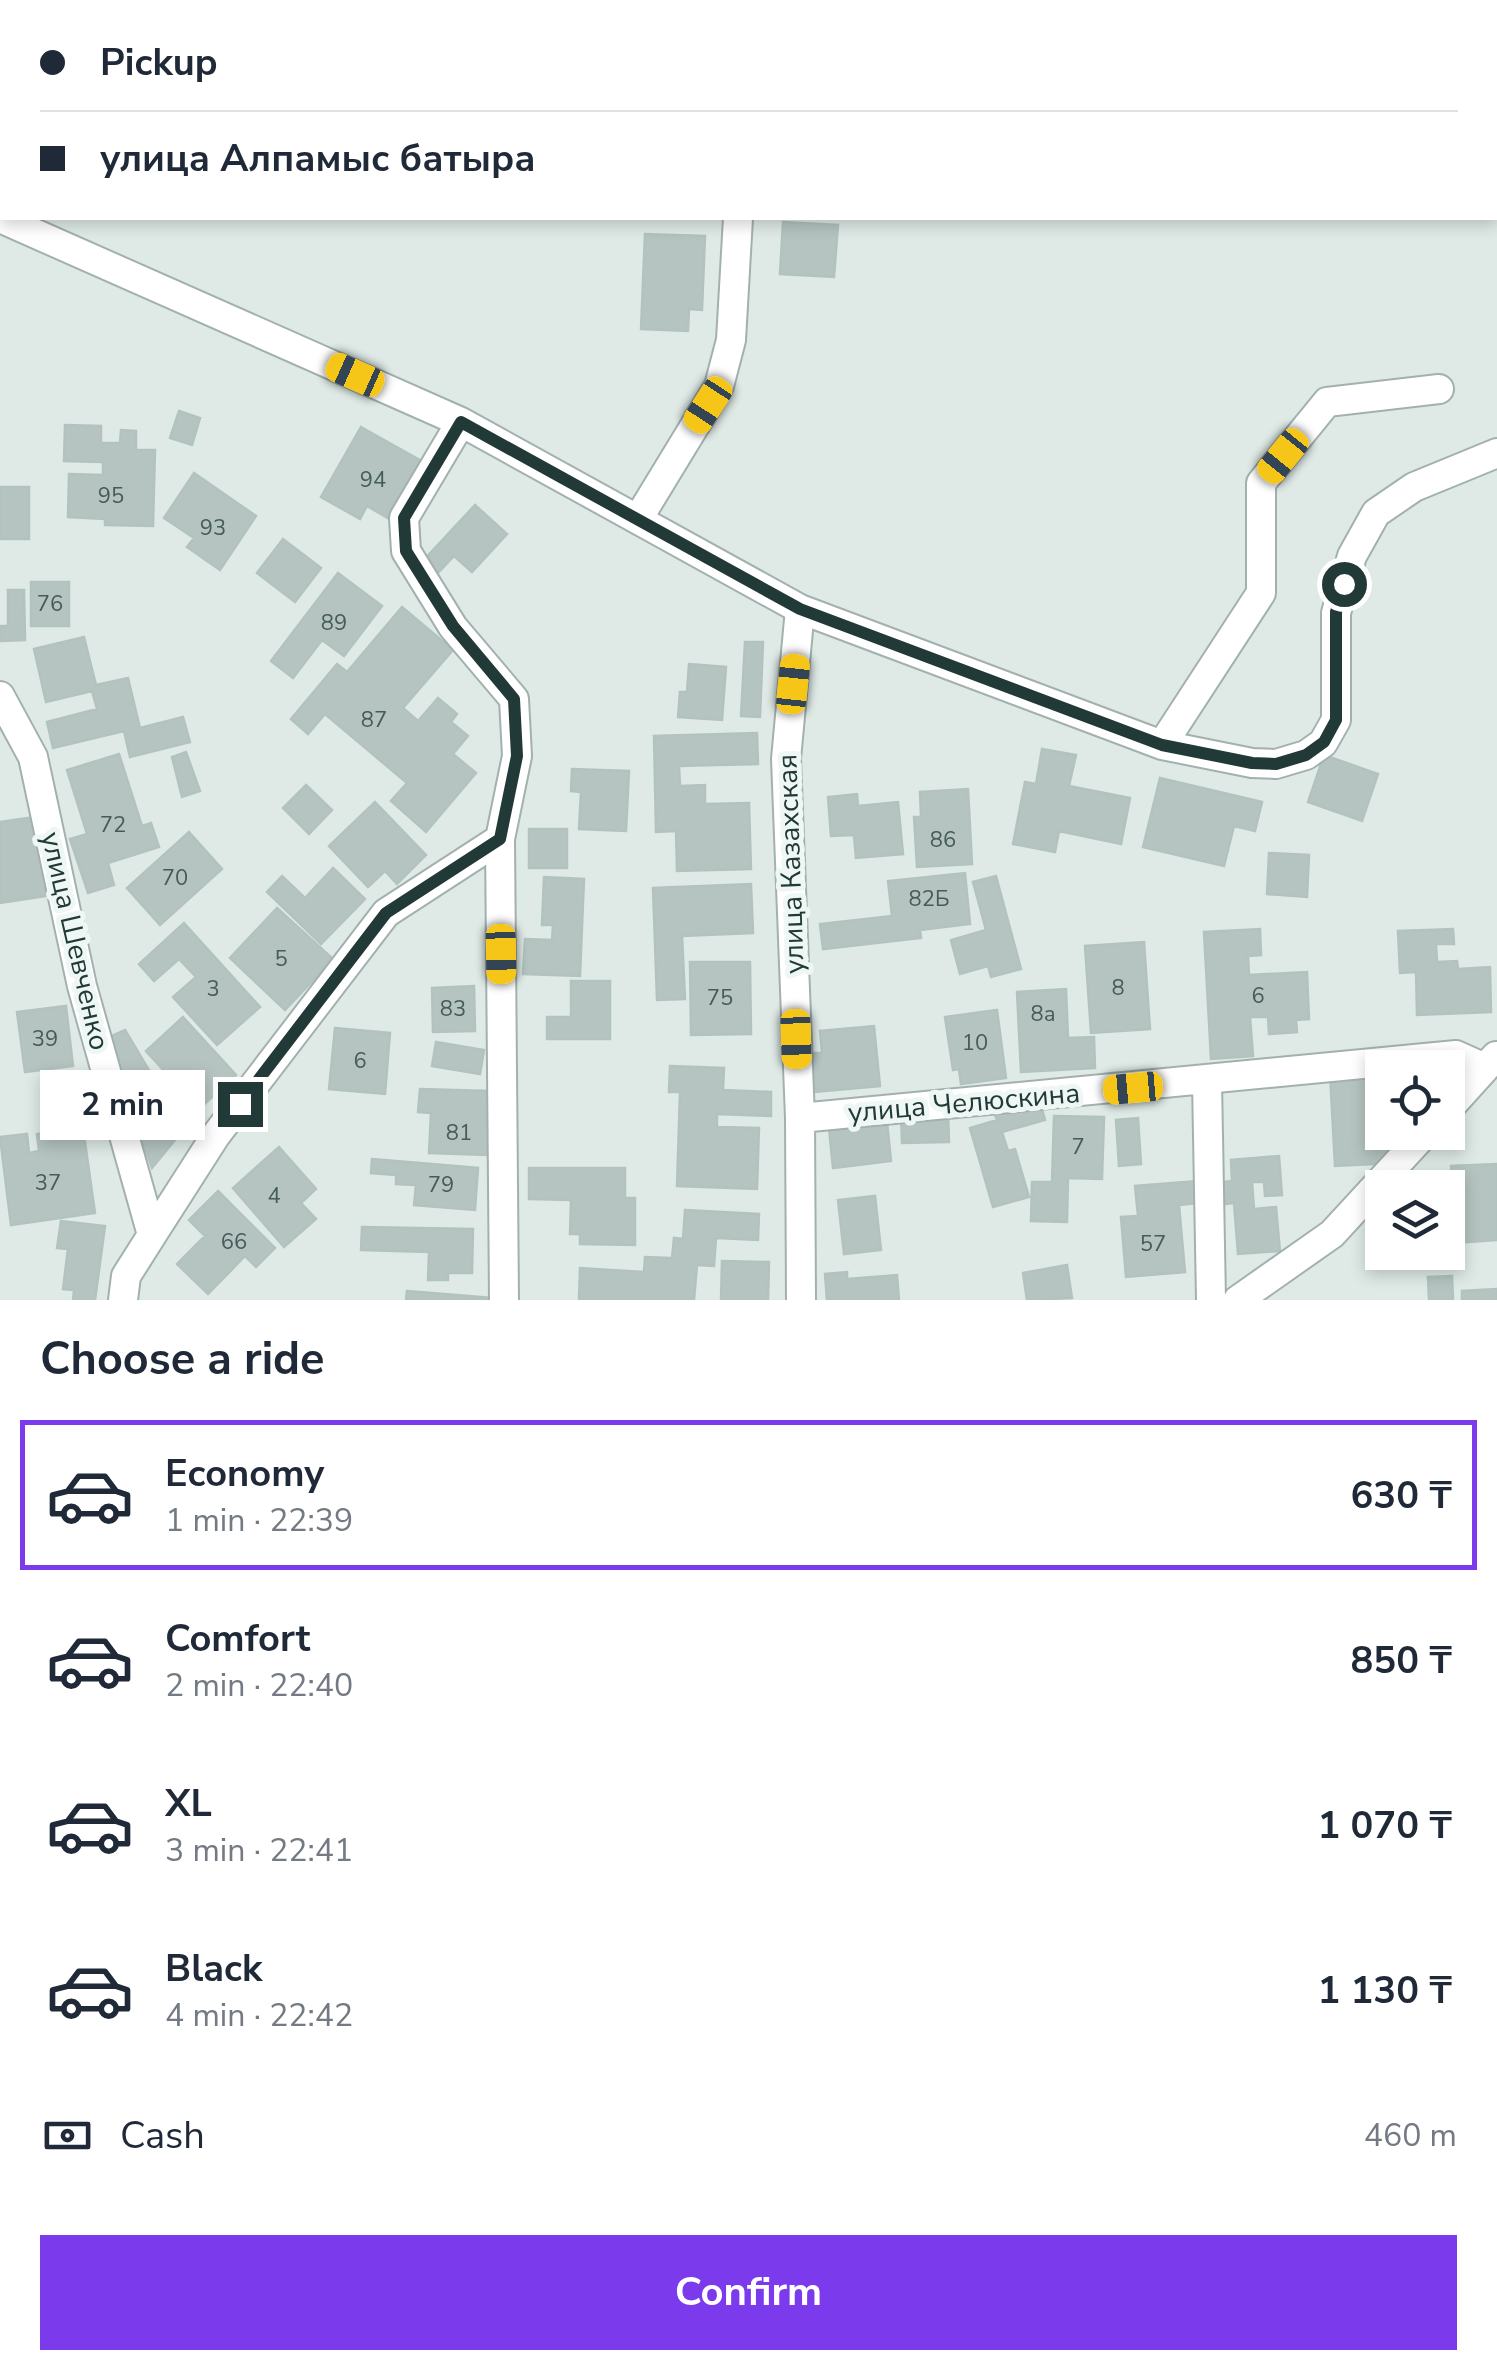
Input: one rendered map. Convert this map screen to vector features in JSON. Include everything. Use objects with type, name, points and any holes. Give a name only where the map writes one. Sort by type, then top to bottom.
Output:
[{"type":"street","points":[[5,220],[461,422],[800,609],[1162,745],[1252,763],[1276,764],[1306,755],[1324,742],[1336,720],[1336,612],[1352,556],[1376,513],[1414,487],[1497,453]]},
{"type":"street","points":[[638,520],[720,386],[731,340],[738,220]]},
{"type":"street","points":[[1162,745],[1260,593],[1260,483],[1328,402],[1439,389]]},
{"type":"street","points":[[461,422],[404,518],[406,551],[453,626],[514,699],[517,756],[500,839],[504,1300]]},
{"type":"street","name":"улица Казахская","points":[[800,609],[786,759],[800,1118],[801,1300]]},
{"type":"street","name":"улица Шевченко","points":[[0,696],[33,757],[82,986],[152,1235]]},
{"type":"street","points":[[123,1300],[126,1276],[216,1135],[386,913],[500,839]]},
{"type":"street","name":"улица Челюскина","points":[[800,1118],[1456,1055],[1491,1062]]},
{"type":"street","points":[[1465,1090],[1491,1062]]},
{"type":"street","points":[[1206,1080],[1211,1300]]},
{"type":"street","points":[[1238,1300],[1332,1234],[1409,1150]]},
{"type":"building","points":[[783,222],[838,225],[834,277],[780,274]]},
{"type":"building","points":[[645,234],[705,236],[702,310],[689,309],[688,331],[641,329]]},
{"type":"building","points":[[179,411],[200,418],[192,445],[170,438]]},
{"type":"building","points":[[65,425],[101,426],[101,443],[120,443],[121,430],[136,431],[136,450],[155,450],[153,526],[105,525],[105,519],[68,517],[69,474],[103,475],[103,462],[64,461]]},
{"type":"building","points":[[361,427],[425,463],[393,521],[367,506],[360,519],[321,497]]},
{"type":"building","points":[[194,473],[256,516],[220,570],[187,547],[194,538],[164,518]]},
{"type":"building","points":[[0,487],[29,487],[29,539],[0,539]]},
{"type":"building","points":[[475,505],[507,534],[472,572],[454,556],[436,575],[422,562]]},
{"type":"building","points":[[283,539],[321,568],[295,602],[257,573]]},
{"type":"building","points":[[338,573],[382,606],[344,656],[322,640],[293,678],[271,661]]},
{"type":"building","points":[[31,582],[69,582],[69,626],[31,626]]},
{"type":"building","points":[[8,590],[24,590],[25,640],[0,641],[0,626],[8,626]]},
{"type":"building","points":[[402,607],[453,650],[403,708],[418,721],[438,698],[457,714],[451,722],[468,736],[453,754],[476,773],[426,832],[391,801],[407,783],[325,714],[308,734],[291,719],[337,664],[347,672]]},
{"type":"building","points":[[84,637],[96,685],[128,678],[140,728],[183,717],[190,742],[130,757],[124,731],[53,748],[47,722],[97,709],[92,691],[46,702],[34,649]]},
{"type":"building","points":[[745,642],[763,642],[760,717],[741,716]]},
{"type":"building","points":[[689,664],[726,667],[722,720],[678,717],[680,692],[687,692]]},
{"type":"building","points":[[757,733],[758,764],[679,766],[680,786],[705,785],[705,804],[749,803],[751,869],[677,871],[676,831],[656,832],[654,736]]},
{"type":"building","points":[[1042,749],[1076,755],[1069,786],[1130,798],[1121,844],[1059,831],[1055,852],[1013,844],[1025,782],[1036,784]]},
{"type":"building","points":[[186,752],[200,791],[182,797],[172,757]]},
{"type":"building","points":[[119,754],[142,826],[151,823],[159,847],[108,863],[114,885],[88,893],[70,839],[87,834],[67,770]]},
{"type":"building","points":[[1324,755],[1378,774],[1362,821],[1308,802]]},
{"type":"building","points":[[572,769],[629,771],[626,831],[579,829],[581,792],[571,791]]},
{"type":"building","points":[[1160,778],[1262,802],[1255,831],[1234,826],[1224,866],[1143,847]]},
{"type":"building","points":[[306,785],[332,810],[309,834],[283,808]]},
{"type":"building","points":[[968,789],[972,864],[917,867],[914,817],[921,817],[920,792]]},
{"type":"building","points":[[857,794],[858,806],[898,802],[903,854],[856,858],[854,835],[831,836],[828,797]]},
{"type":"building","points":[[375,802],[426,855],[397,884],[385,871],[368,887],[329,846]]},
{"type":"building","points":[[35,817],[46,896],[0,903],[0,822]]},
{"type":"building","points":[[529,829],[567,829],[567,868],[529,868]]},
{"type":"building","points":[[189,832],[222,869],[160,925],[127,888]]},
{"type":"building","points":[[1269,853],[1309,855],[1307,897],[1267,894]]},
{"type":"building","points":[[333,868],[365,899],[321,944],[267,892],[282,876],[305,898]]},
{"type":"building","points":[[965,873],[970,924],[920,930],[921,938],[823,949],[820,924],[892,916],[888,881]]},
{"type":"building","points":[[996,876],[1021,969],[991,977],[988,966],[960,974],[951,940],[986,930],[973,882]]},
{"type":"building","points":[[544,877],[584,879],[580,976],[523,974],[525,939],[552,940],[553,925],[542,925]]},
{"type":"building","points":[[751,884],[753,933],[682,936],[685,999],[657,1000],[653,888]]},
{"type":"building","points":[[277,908],[333,959],[285,1010],[230,958]]},
{"type":"building","points":[[184,923],[260,1007],[217,1045],[173,997],[196,977],[179,959],[154,981],[139,964]]},
{"type":"building","points":[[1260,929],[1261,955],[1248,956],[1249,975],[1307,972],[1309,1019],[1296,1020],[1297,1032],[1269,1034],[1268,1017],[1250,1017],[1253,1056],[1211,1059],[1204,932]]},
{"type":"building","points":[[1453,929],[1454,944],[1436,944],[1437,962],[1457,961],[1458,969],[1490,967],[1491,1012],[1417,1015],[1416,972],[1400,973],[1398,931]]},
{"type":"building","points":[[1144,942],[1150,1029],[1091,1033],[1085,946]]},
{"type":"building","points":[[690,962],[750,962],[751,1034],[691,1035]]},
{"type":"building","points":[[571,981],[610,981],[610,1039],[547,1039],[547,1017],[571,1017]]},
{"type":"building","points":[[474,986],[475,1031],[433,1032],[432,988]]},
{"type":"building","points":[[1066,989],[1068,1038],[1094,1037],[1095,1068],[1021,1072],[1017,992]]},
{"type":"building","points":[[66,1006],[73,1066],[25,1072],[17,1012]]},
{"type":"building","points":[[997,1010],[1006,1078],[961,1084],[959,1069],[953,1070],[945,1017]]},
{"type":"building","points":[[183,1017],[236,1075],[199,1109],[146,1051]]},
{"type":"building","points":[[874,1026],[880,1086],[815,1092],[811,1053],[822,1053],[820,1031]]},
{"type":"building","points":[[335,1028],[390,1033],[385,1094],[329,1089]]},
{"type":"building","points":[[125,1030],[184,1129],[152,1168],[107,1038]]},
{"type":"building","points":[[436,1042],[484,1050],[480,1074],[432,1066]]},
{"type":"building","points":[[670,1066],[724,1068],[723,1090],[771,1092],[771,1116],[717,1114],[717,1127],[759,1128],[757,1189],[677,1186],[680,1092],[669,1092]]},
{"type":"building","points":[[1365,1073],[1365,1150],[1393,1150],[1394,1163],[1335,1166],[1330,1074]]},
{"type":"building","points":[[420,1089],[491,1091],[488,1155],[429,1153],[431,1113],[418,1112]]},
{"type":"building","points":[[1040,1102],[1045,1120],[1002,1132],[1008,1151],[1015,1149],[1029,1197],[993,1207],[970,1128],[997,1120],[995,1115]]},
{"type":"building","points":[[948,1113],[949,1142],[902,1143],[901,1114]]},
{"type":"building","points":[[1054,1116],[1104,1117],[1102,1179],[1068,1178],[1067,1222],[1031,1221],[1032,1182],[1052,1182]]},
{"type":"building","points":[[1138,1118],[1141,1164],[1119,1166],[1116,1120]]},
{"type":"building","points":[[887,1122],[891,1161],[833,1168],[829,1128]]},
{"type":"building","points":[[83,1128],[95,1213],[11,1225],[0,1137],[27,1134],[29,1153],[39,1151],[37,1134]]},
{"type":"building","points":[[279,1147],[316,1189],[301,1203],[316,1219],[284,1247],[233,1188]]},
{"type":"building","points":[[1279,1156],[1282,1195],[1265,1196],[1264,1182],[1252,1182],[1254,1209],[1276,1207],[1280,1251],[1238,1254],[1234,1203],[1225,1204],[1223,1182],[1232,1181],[1231,1160]]},
{"type":"building","points":[[372,1159],[478,1168],[475,1210],[414,1205],[416,1185],[396,1184],[396,1175],[371,1173]]},
{"type":"building","points":[[1497,1164],[1497,1240],[1465,1242],[1465,1170],[1451,1170],[1451,1166]]},
{"type":"building","points":[[529,1168],[625,1168],[625,1198],[635,1198],[635,1245],[580,1244],[580,1234],[570,1234],[571,1200],[529,1199]]},
{"type":"building","points":[[1197,1181],[1199,1203],[1179,1205],[1185,1272],[1126,1277],[1121,1217],[1138,1216],[1135,1186]]},
{"type":"building","points":[[218,1191],[275,1248],[256,1267],[245,1256],[208,1294],[177,1264],[205,1236],[189,1220]]},
{"type":"building","points":[[875,1196],[881,1250],[844,1254],[838,1200]]},
{"type":"building","points":[[685,1210],[759,1214],[758,1240],[716,1238],[714,1266],[697,1265],[694,1300],[579,1300],[580,1268],[644,1272],[645,1257],[672,1258],[674,1238],[683,1239]]},
{"type":"building","points":[[61,1221],[105,1226],[95,1300],[73,1300],[74,1290],[63,1289],[68,1249],[57,1248]]},
{"type":"building","points":[[362,1227],[473,1229],[472,1273],[448,1273],[448,1280],[428,1280],[429,1252],[361,1250]]},
{"type":"building","points":[[722,1261],[769,1262],[768,1300],[721,1300]]},
{"type":"building","points":[[1067,1265],[1072,1298],[1027,1300],[1023,1273]]},
{"type":"building","points":[[847,1272],[847,1279],[897,1275],[899,1300],[827,1300],[825,1274]]},
{"type":"building","points":[[1452,1276],[1453,1300],[1429,1300],[1428,1277]]},
{"type":"building","points":[[1497,1289],[1497,1300],[1462,1300],[1462,1291]]},
{"type":"building","points":[[407,1291],[492,1298],[492,1300],[406,1300]]},
{"type":"route","points":[[240,1104],[386,913],[500,839],[517,756],[514,699],[453,626],[406,551],[404,518],[461,422],[800,609],[1162,745],[1252,763],[1276,764],[1306,755],[1324,742],[1336,720],[1336,612],[1344,584]]}]
